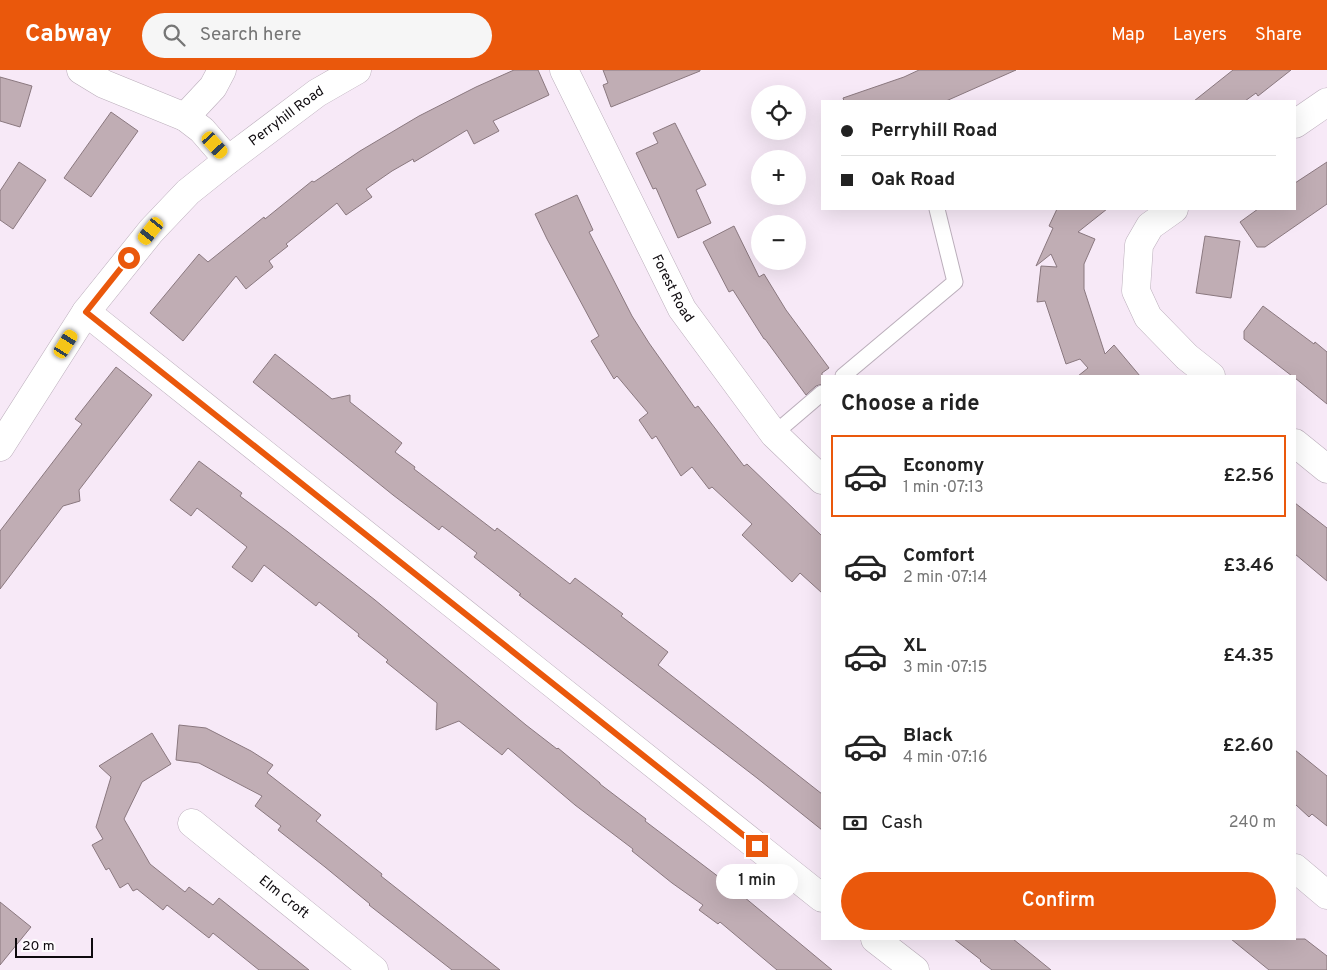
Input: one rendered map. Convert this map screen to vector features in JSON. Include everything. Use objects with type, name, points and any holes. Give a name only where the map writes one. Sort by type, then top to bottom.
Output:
[{"type":"street","points":[[81,70],[104,84],[185,117],[202,130],[228,160]]},
{"type":"street","points":[[185,117],[213,88],[222,70]]},
{"type":"street","name":"Perryhill Road","points":[[0,447],[86,312],[151,231],[188,192],[228,160],[317,93],[357,70]]},
{"type":"street","name":"Forest Road","points":[[564,70],[682,309],[774,434],[821,479]]},
{"type":"street","points":[[1296,123],[1327,102]]},
{"type":"street","points":[[1173,210],[1150,226],[1139,245],[1136,292],[1148,317],[1188,357],[1210,375]]},
{"type":"street","points":[[86,312],[821,897]]},
{"type":"street","points":[[1296,444],[1327,469]]},
{"type":"street","name":"Elm Croft","points":[[192,823],[374,970]]},
{"type":"street","points":[[1296,869],[1327,895]]},
{"type":"street","points":[[876,940],[915,970]]},
{"type":"lane","points":[[844,375],[955,282],[937,210]]},
{"type":"lane","points":[[774,434],[821,394]]},
{"type":"building","points":[[514,70],[538,70],[549,95],[493,121],[499,131],[474,144],[467,130],[414,162],[413,159],[392,171],[366,189],[372,197],[346,215],[337,203],[286,244],[288,246],[269,261],[273,267],[246,289],[236,276],[183,341],[150,313],[199,254],[208,262],[312,181],[314,182],[360,151],[419,116]]},
{"type":"building","points":[[603,70],[700,71],[611,107],[603,85],[608,83]]},
{"type":"building","points":[[919,70],[1016,70],[948,100],[844,100],[843,98]]},
{"type":"building","points":[[1233,70],[1291,70],[1258,96],[1256,93],[1246,100],[1195,100]]},
{"type":"building","points":[[0,77],[32,86],[20,127],[0,121]]},
{"type":"building","points":[[111,112],[138,131],[91,197],[64,178]]},
{"type":"building","points":[[675,123],[706,185],[696,190],[711,223],[678,238],[656,188],[653,189],[636,153],[658,143],[653,133]]},
{"type":"building","points":[[19,162],[46,180],[13,229],[0,220],[0,191]]},
{"type":"building","points":[[1327,162],[1327,204],[1265,247],[1257,247],[1240,222],[1257,210],[1296,210],[1296,182]]},
{"type":"building","points":[[577,195],[593,230],[589,232],[632,316],[695,408],[698,406],[744,466],[747,464],[821,535],[821,592],[800,573],[792,582],[742,535],[752,524],[712,487],[709,489],[692,467],[681,476],[656,436],[652,439],[639,420],[648,413],[617,376],[614,379],[591,341],[599,336],[535,214]]},
{"type":"building","points":[[1057,210],[1106,210],[1078,232],[1095,239],[1084,264],[1084,289],[1105,354],[1114,345],[1139,375],[1079,375],[1088,368],[1080,359],[1066,364],[1045,301],[1037,302],[1041,266],[1057,267],[1051,254],[1036,266],[1053,228],[1049,226]]},
{"type":"building","points":[[734,226],[751,261],[751,270],[756,270],[759,277],[764,274],[786,310],[829,368],[821,375],[821,384],[816,386],[806,395],[764,339],[733,290],[729,292],[703,242]]},
{"type":"building","points":[[1205,236],[1240,241],[1231,298],[1196,293]]},
{"type":"building","points":[[1263,306],[1327,352],[1327,404],[1296,379],[1296,375],[1291,375],[1244,339],[1244,331]]},
{"type":"building","points":[[275,354],[332,399],[350,395],[350,402],[402,443],[395,452],[415,467],[414,469],[495,531],[497,528],[570,584],[575,578],[623,614],[621,616],[668,652],[658,665],[821,793],[821,829],[519,595],[521,594],[474,557],[477,553],[442,526],[439,530],[393,495],[253,382]]},
{"type":"building","points":[[116,367],[152,395],[79,490],[80,501],[63,506],[0,589],[0,531],[82,424],[75,419]]},
{"type":"building","points":[[199,461],[242,493],[240,496],[375,600],[526,725],[558,748],[600,784],[646,819],[645,821],[732,887],[832,970],[777,970],[720,922],[718,924],[699,910],[703,905],[632,851],[633,849],[575,805],[508,748],[502,755],[459,721],[436,730],[437,703],[386,662],[388,660],[358,636],[359,634],[319,602],[316,606],[264,565],[252,582],[232,567],[247,547],[197,508],[191,516],[170,500]]},
{"type":"building","points":[[1296,504],[1327,528],[1327,581],[1296,555]]},
{"type":"building","points":[[179,725],[206,728],[251,751],[273,765],[267,773],[321,815],[316,821],[382,874],[381,876],[500,970],[452,970],[278,830],[281,826],[255,806],[262,796],[199,763],[176,760]]},
{"type":"building","points":[[152,733],[171,764],[142,782],[124,819],[150,864],[185,892],[189,887],[213,905],[219,898],[309,970],[259,970],[213,933],[209,938],[167,905],[163,910],[137,889],[133,891],[128,883],[120,888],[109,868],[106,870],[92,845],[103,839],[96,827],[111,777],[99,766]]},
{"type":"building","points":[[1296,751],[1327,776],[1327,826],[1312,814],[1309,817],[1296,805]]},
{"type":"building","points":[[0,902],[31,927],[0,965]]},
{"type":"building","points":[[1305,939],[1327,956],[1327,970],[1269,970],[1232,940]]},
{"type":"building","points":[[955,940],[1014,940],[1051,970],[992,970]]},
{"type":"route","points":[[129,258],[86,312],[757,846]]}]
